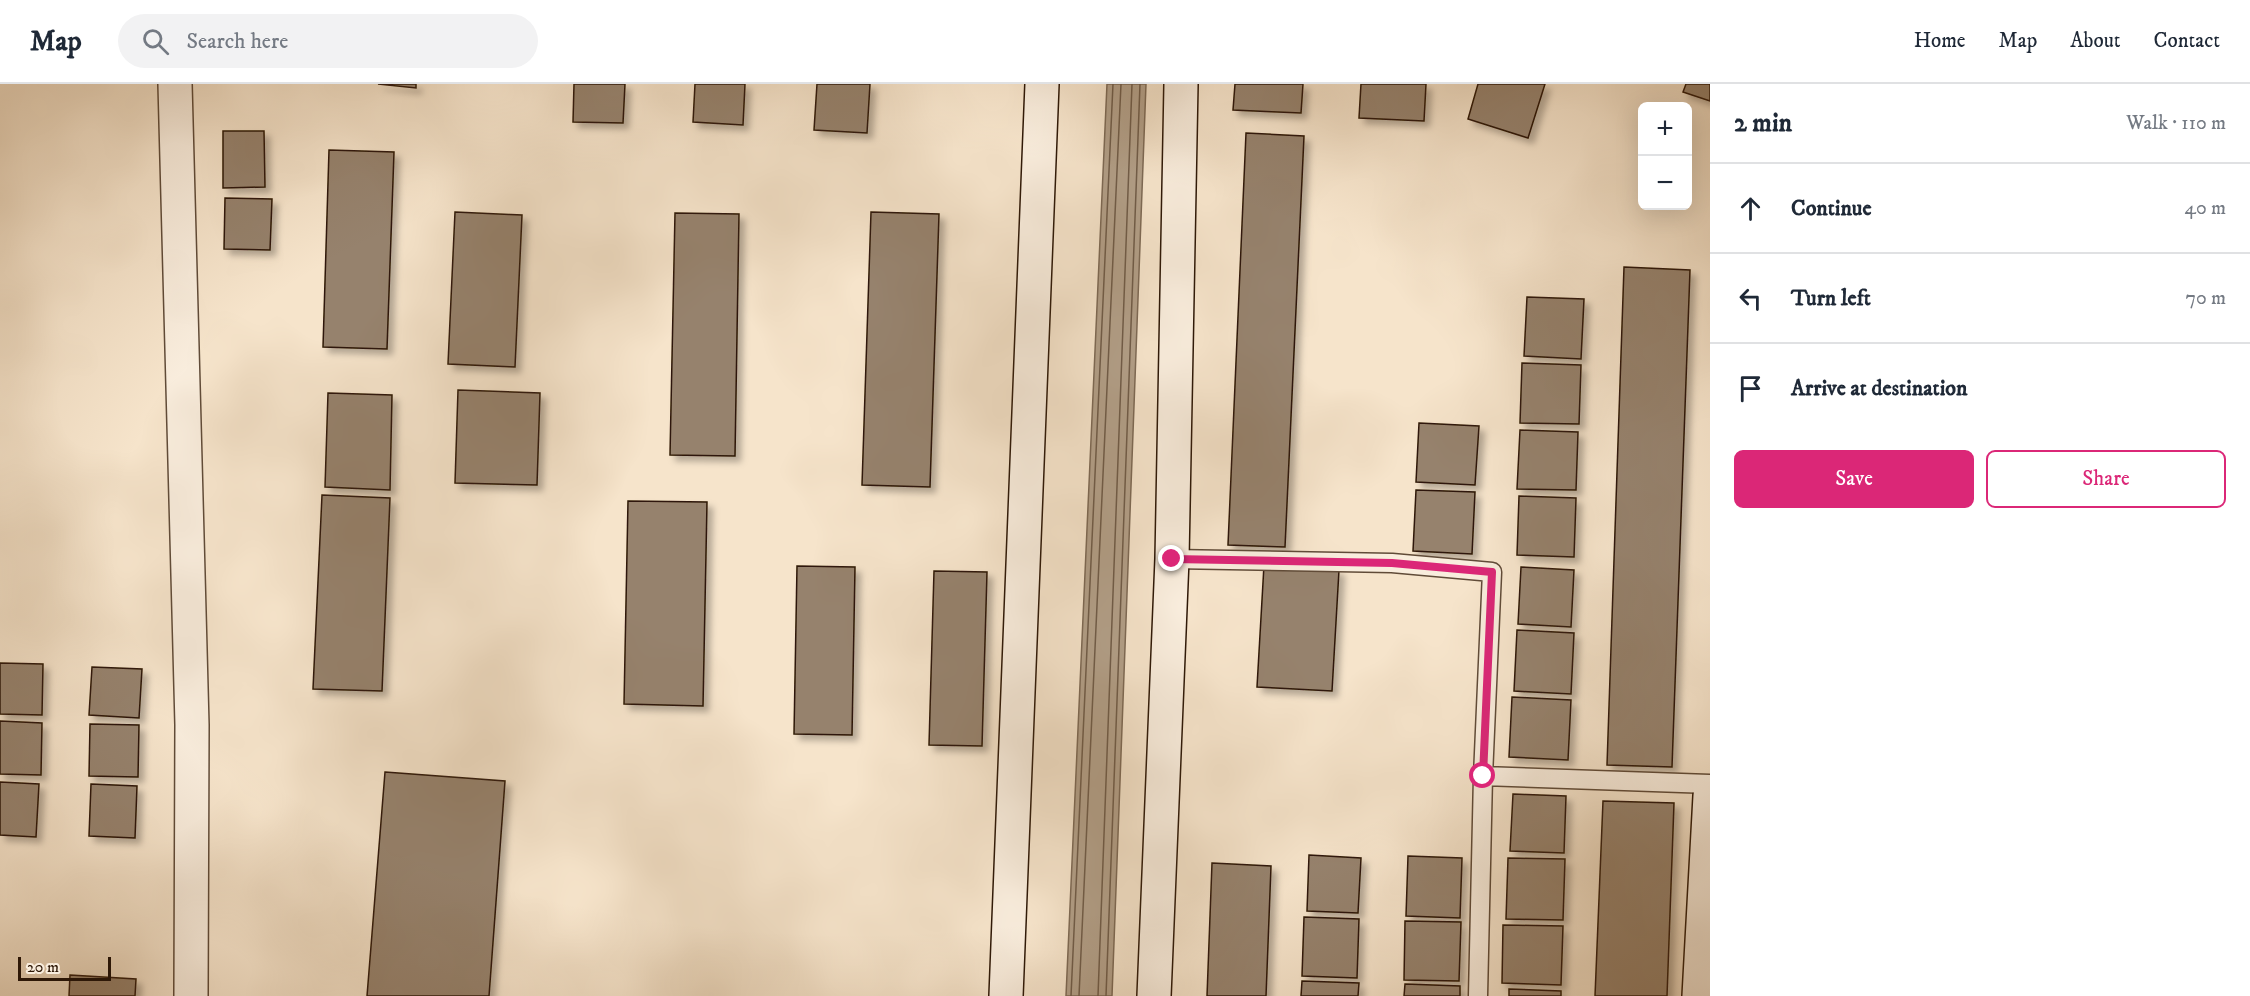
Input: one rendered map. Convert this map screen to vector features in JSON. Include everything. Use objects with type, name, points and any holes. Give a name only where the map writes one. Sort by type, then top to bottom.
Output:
[{"type":"street","points":[[175,84],[192,725],[191,996]]},
{"type":"street","points":[[1006,996],[1042,84]]},
{"type":"street","points":[[1154,996],[1172,559],[1181,84]]},
{"type":"street","points":[[1699,996],[1710,796]]},
{"type":"lane","points":[[1172,559],[1392,563],[1492,572],[1483,776],[1478,996]]},
{"type":"lane","points":[[1483,776],[1710,784]]},
{"type":"water","points":[[1107,84],[1146,84],[1112,996],[1066,996]]},
{"type":"building","points":[[378,84],[416,84],[416,88]]},
{"type":"building","points":[[574,84],[625,84],[623,123],[573,122]]},
{"type":"building","points":[[695,84],[745,84],[743,125],[693,122]]},
{"type":"building","points":[[817,84],[870,84],[867,133],[814,130]]},
{"type":"building","points":[[1235,84],[1303,84],[1301,113],[1233,110]]},
{"type":"building","points":[[1361,84],[1426,84],[1424,121],[1359,118]]},
{"type":"building","points":[[1478,84],[1545,84],[1528,138],[1468,119]]},
{"type":"building","points":[[1686,84],[1710,84],[1710,101],[1683,92]]},
{"type":"building","points":[[223,131],[264,131],[265,187],[223,188]]},
{"type":"building","points":[[1246,133],[1304,136],[1285,547],[1228,545]]},
{"type":"building","points":[[329,150],[394,152],[387,349],[323,347]]},
{"type":"building","points":[[225,198],[272,199],[270,250],[224,249]]},
{"type":"building","points":[[455,212],[522,215],[515,367],[448,364]]},
{"type":"building","points":[[871,212],[939,214],[930,487],[862,485]]},
{"type":"building","points":[[675,213],[739,214],[735,456],[670,455]]},
{"type":"building","points":[[1624,267],[1690,270],[1672,767],[1607,765]]},
{"type":"building","points":[[1527,297],[1584,299],[1581,359],[1524,356]]},
{"type":"building","points":[[1522,363],[1581,365],[1579,424],[1520,423]]},
{"type":"building","points":[[458,390],[540,393],[537,485],[455,483]]},
{"type":"building","points":[[328,393],[392,395],[390,490],[325,487]]},
{"type":"building","points":[[1419,423],[1479,426],[1475,485],[1416,482]]},
{"type":"building","points":[[1520,430],[1578,432],[1576,490],[1517,489]]},
{"type":"building","points":[[1416,490],[1475,492],[1472,554],[1413,551]]},
{"type":"building","points":[[322,495],[390,498],[382,691],[313,689]]},
{"type":"building","points":[[1519,496],[1576,498],[1574,557],[1517,555]]},
{"type":"building","points":[[628,501],[707,502],[703,706],[624,704]]},
{"type":"building","points":[[1264,565],[1339,570],[1332,691],[1257,687]]},
{"type":"building","points":[[797,566],[855,567],[852,735],[794,734]]},
{"type":"building","points":[[1521,567],[1574,570],[1571,627],[1518,624]]},
{"type":"building","points":[[934,571],[987,572],[982,746],[929,745]]},
{"type":"building","points":[[1517,630],[1574,633],[1571,694],[1514,691]]},
{"type":"building","points":[[0,663],[43,664],[42,715],[0,714]]},
{"type":"building","points":[[92,667],[142,669],[139,718],[89,715]]},
{"type":"building","points":[[1512,697],[1571,700],[1568,760],[1509,757]]},
{"type":"building","points":[[0,721],[42,723],[41,775],[0,774]]},
{"type":"building","points":[[90,724],[139,725],[138,777],[89,776]]},
{"type":"building","points":[[385,772],[505,781],[489,996],[367,996]]},
{"type":"building","points":[[0,782],[39,784],[36,837],[0,835]]},
{"type":"building","points":[[91,784],[137,786],[135,838],[89,836]]},
{"type":"building","points":[[1513,794],[1566,796],[1564,853],[1510,851]]},
{"type":"building","points":[[1603,801],[1674,803],[1667,996],[1595,996]]},
{"type":"building","points":[[1309,855],[1361,858],[1358,913],[1307,911]]},
{"type":"building","points":[[1408,856],[1462,858],[1460,918],[1406,916]]},
{"type":"building","points":[[1508,858],[1565,859],[1563,920],[1506,919]]},
{"type":"building","points":[[1212,863],[1271,866],[1266,996],[1207,996]]},
{"type":"building","points":[[1304,917],[1359,919],[1357,978],[1302,976]]},
{"type":"building","points":[[1405,921],[1461,922],[1459,981],[1404,980]]},
{"type":"building","points":[[1503,925],[1563,926],[1561,985],[1502,983]]},
{"type":"building","points":[[70,975],[136,979],[135,996],[69,996]]},
{"type":"building","points":[[1302,981],[1359,983],[1358,996],[1301,996]]},
{"type":"building","points":[[1405,984],[1460,986],[1460,996],[1404,996]]},
{"type":"building","points":[[1509,989],[1561,991],[1561,996],[1509,996]]},
{"type":"route","points":[[1172,559],[1392,563],[1492,572],[1483,776]]}]
